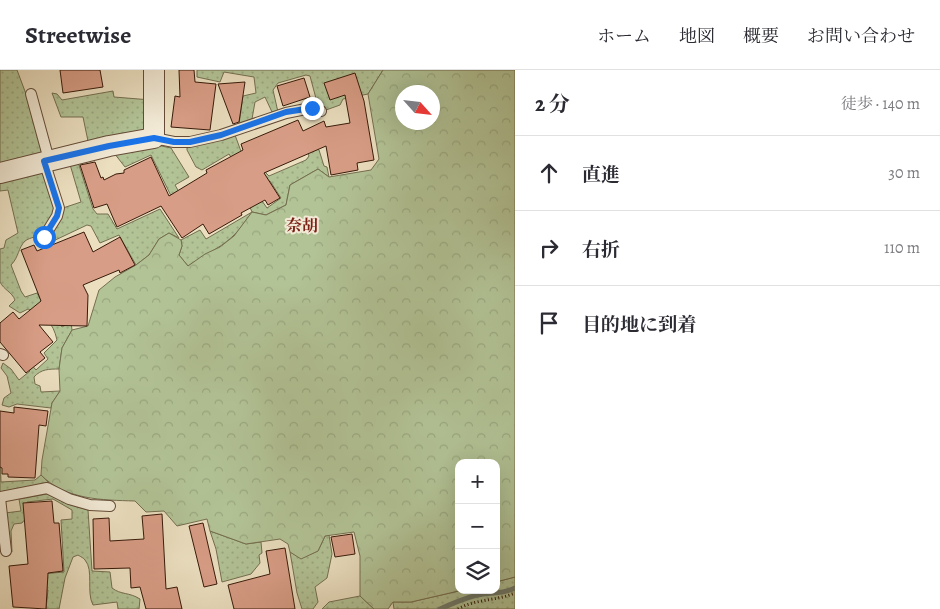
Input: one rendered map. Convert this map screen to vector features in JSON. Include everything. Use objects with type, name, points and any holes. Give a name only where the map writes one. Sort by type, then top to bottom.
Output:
[{"type":"street","points":[[0,173],[109,146],[154,138],[154,70]]},
{"type":"lane","points":[[31,94],[59,208],[57,216],[44,237]]},
{"type":"lane","points":[[154,138],[174,142],[190,142],[221,135],[286,112],[312,108],[321,111]]},
{"type":"lane","points":[[6,552],[0,498],[47,488],[70,499],[110,506]]},
{"type":"path","points":[[458,609],[473,602],[494,600],[515,593]]},
{"type":"green space","points":[[0,70],[17,70],[44,156],[0,168]]},
{"type":"green space","points":[[197,70],[383,70],[368,94],[343,99],[340,105],[326,110],[318,106],[310,76],[306,75],[278,83],[273,90],[278,112],[272,112],[265,97],[255,102],[252,119],[239,124],[243,96],[256,93],[254,77],[224,72],[220,82],[197,77]]},
{"type":"green space","points":[[383,70],[515,70],[515,577],[500,581],[500,459],[455,459],[455,592],[411,602],[393,602],[388,609],[374,609],[360,596],[360,556],[354,532],[325,536],[318,551],[301,559],[290,552],[288,544],[280,539],[246,544],[210,531],[207,519],[177,526],[164,511],[146,512],[135,501],[97,499],[73,494],[51,483],[41,475],[52,403],[60,391],[59,369],[62,348],[72,330],[88,326],[99,290],[149,255],[159,239],[169,233],[181,240],[182,246],[179,255],[188,266],[205,254],[220,247],[234,236],[252,212],[266,215],[286,205],[290,185],[318,169],[329,177],[371,170],[379,159],[368,94]]},
{"type":"green space","points":[[113,91],[114,97],[151,100],[150,130],[89,146],[83,117],[61,117],[52,93],[57,94],[62,100]]},
{"type":"green space","points":[[235,135],[242,154],[255,149],[269,176],[306,160],[309,156],[303,141],[319,150],[324,166],[327,167],[329,177],[318,169],[290,185],[286,205],[266,215],[252,212],[249,205],[260,198],[267,208],[281,198],[270,181],[267,182],[238,169],[229,154],[202,170],[196,167],[187,150],[187,147]]},
{"type":"green space","points":[[152,144],[171,148],[189,177],[175,185],[182,197],[174,202],[151,155],[125,167],[114,153]]},
{"type":"green space","points":[[77,159],[93,209],[97,214],[108,214],[117,229],[160,209],[179,238],[169,233],[159,239],[149,255],[136,265],[119,235],[100,243],[91,226],[87,225],[49,243],[47,239],[63,213],[63,208],[81,202],[69,161]]},
{"type":"green space","points":[[44,170],[54,202],[53,217],[43,233],[25,241],[11,265],[25,297],[37,293],[45,308],[54,314],[62,327],[71,322],[72,330],[62,348],[59,369],[42,371],[34,377],[35,384],[40,386],[41,392],[60,391],[51,408],[17,404],[9,407],[2,405],[4,398],[11,393],[7,376],[1,368],[3,363],[11,369],[19,380],[30,371],[19,357],[23,355],[36,370],[48,359],[44,353],[57,340],[51,324],[44,317],[28,309],[20,313],[9,306],[15,300],[0,282],[0,249],[4,248],[6,240],[18,233],[8,190],[0,191],[0,177]]},
{"type":"green space","points":[[252,212],[238,231],[227,241],[188,266],[179,255],[182,246],[181,240],[200,230],[206,239]]},
{"type":"green space","points":[[0,456],[1,482],[35,480],[41,475],[49,483],[0,492]]},
{"type":"green space","points":[[47,494],[68,504],[88,510],[92,571],[110,572],[112,588],[140,599],[139,609],[118,609],[117,602],[93,605],[90,594],[88,564],[78,555],[73,557],[65,578],[59,609],[46,609],[48,590],[41,588],[31,575],[64,572],[61,520],[72,519],[72,510],[53,499],[27,502],[27,517],[22,523],[14,524],[11,531],[12,552],[8,550],[5,513],[21,511],[19,499]]},
{"type":"green space","points":[[210,531],[246,544],[261,542],[262,553],[259,555],[260,563],[251,574],[222,582],[216,549]]},
{"type":"green space","points":[[329,535],[332,554],[327,578],[315,587],[318,602],[313,609],[302,609],[297,593],[290,552],[301,558],[318,551],[325,536]]},
{"type":"green space","points":[[515,577],[515,609],[394,609],[393,602],[411,602],[455,592],[455,594],[500,594],[500,581]]},
{"type":"green space","points":[[360,596],[374,609],[322,609],[329,602]]},
{"type":"building","points":[[60,70],[100,70],[103,87],[63,93]]},
{"type":"building","points":[[179,70],[194,70],[195,82],[216,84],[210,130],[171,127],[175,96],[180,97]]},
{"type":"building","points":[[355,73],[364,101],[374,160],[357,163],[358,170],[331,175],[326,146],[264,173],[280,198],[268,205],[265,200],[209,234],[203,224],[182,238],[161,206],[117,227],[107,204],[94,208],[80,165],[95,162],[101,178],[103,177],[104,180],[116,174],[124,173],[124,170],[151,157],[169,196],[207,173],[206,170],[243,150],[241,144],[298,120],[303,131],[324,121],[326,127],[350,123],[345,95],[330,100],[324,83]]},
{"type":"building","points":[[304,78],[310,97],[283,106],[277,86]]},
{"type":"building","points":[[245,82],[239,122],[233,124],[218,84]]},
{"type":"building","points":[[84,232],[93,252],[120,237],[135,265],[120,273],[119,270],[83,285],[88,295],[87,326],[39,325],[53,342],[40,352],[45,358],[26,373],[0,342],[0,323],[13,312],[19,319],[41,301],[21,250],[34,245],[37,251]]},
{"type":"building","points":[[14,407],[48,411],[46,426],[39,425],[35,478],[8,477],[8,474],[2,474],[2,468],[0,467],[0,411],[14,413]]},
{"type":"building","points":[[52,501],[54,523],[59,523],[63,571],[48,573],[46,609],[13,607],[9,566],[28,564],[23,503]]},
{"type":"building","points":[[162,514],[166,589],[177,587],[182,609],[146,609],[140,587],[131,588],[130,568],[94,569],[93,519],[109,518],[110,541],[144,539],[142,516]]},
{"type":"building","points":[[203,523],[217,584],[204,587],[189,526]]},
{"type":"building","points":[[352,534],[355,554],[335,557],[331,537]]},
{"type":"building","points":[[285,548],[295,609],[234,609],[228,585],[270,574],[266,551]]},
{"type":"waterway","points":[[440,609],[472,596],[503,592],[515,588]]},
{"type":"district","name":"奈胡","points":[[302,226]]},
{"type":"route","points":[[44,237],[57,216],[59,208],[44,161],[154,138],[174,142],[190,142],[221,135],[286,112],[312,108]]}]
